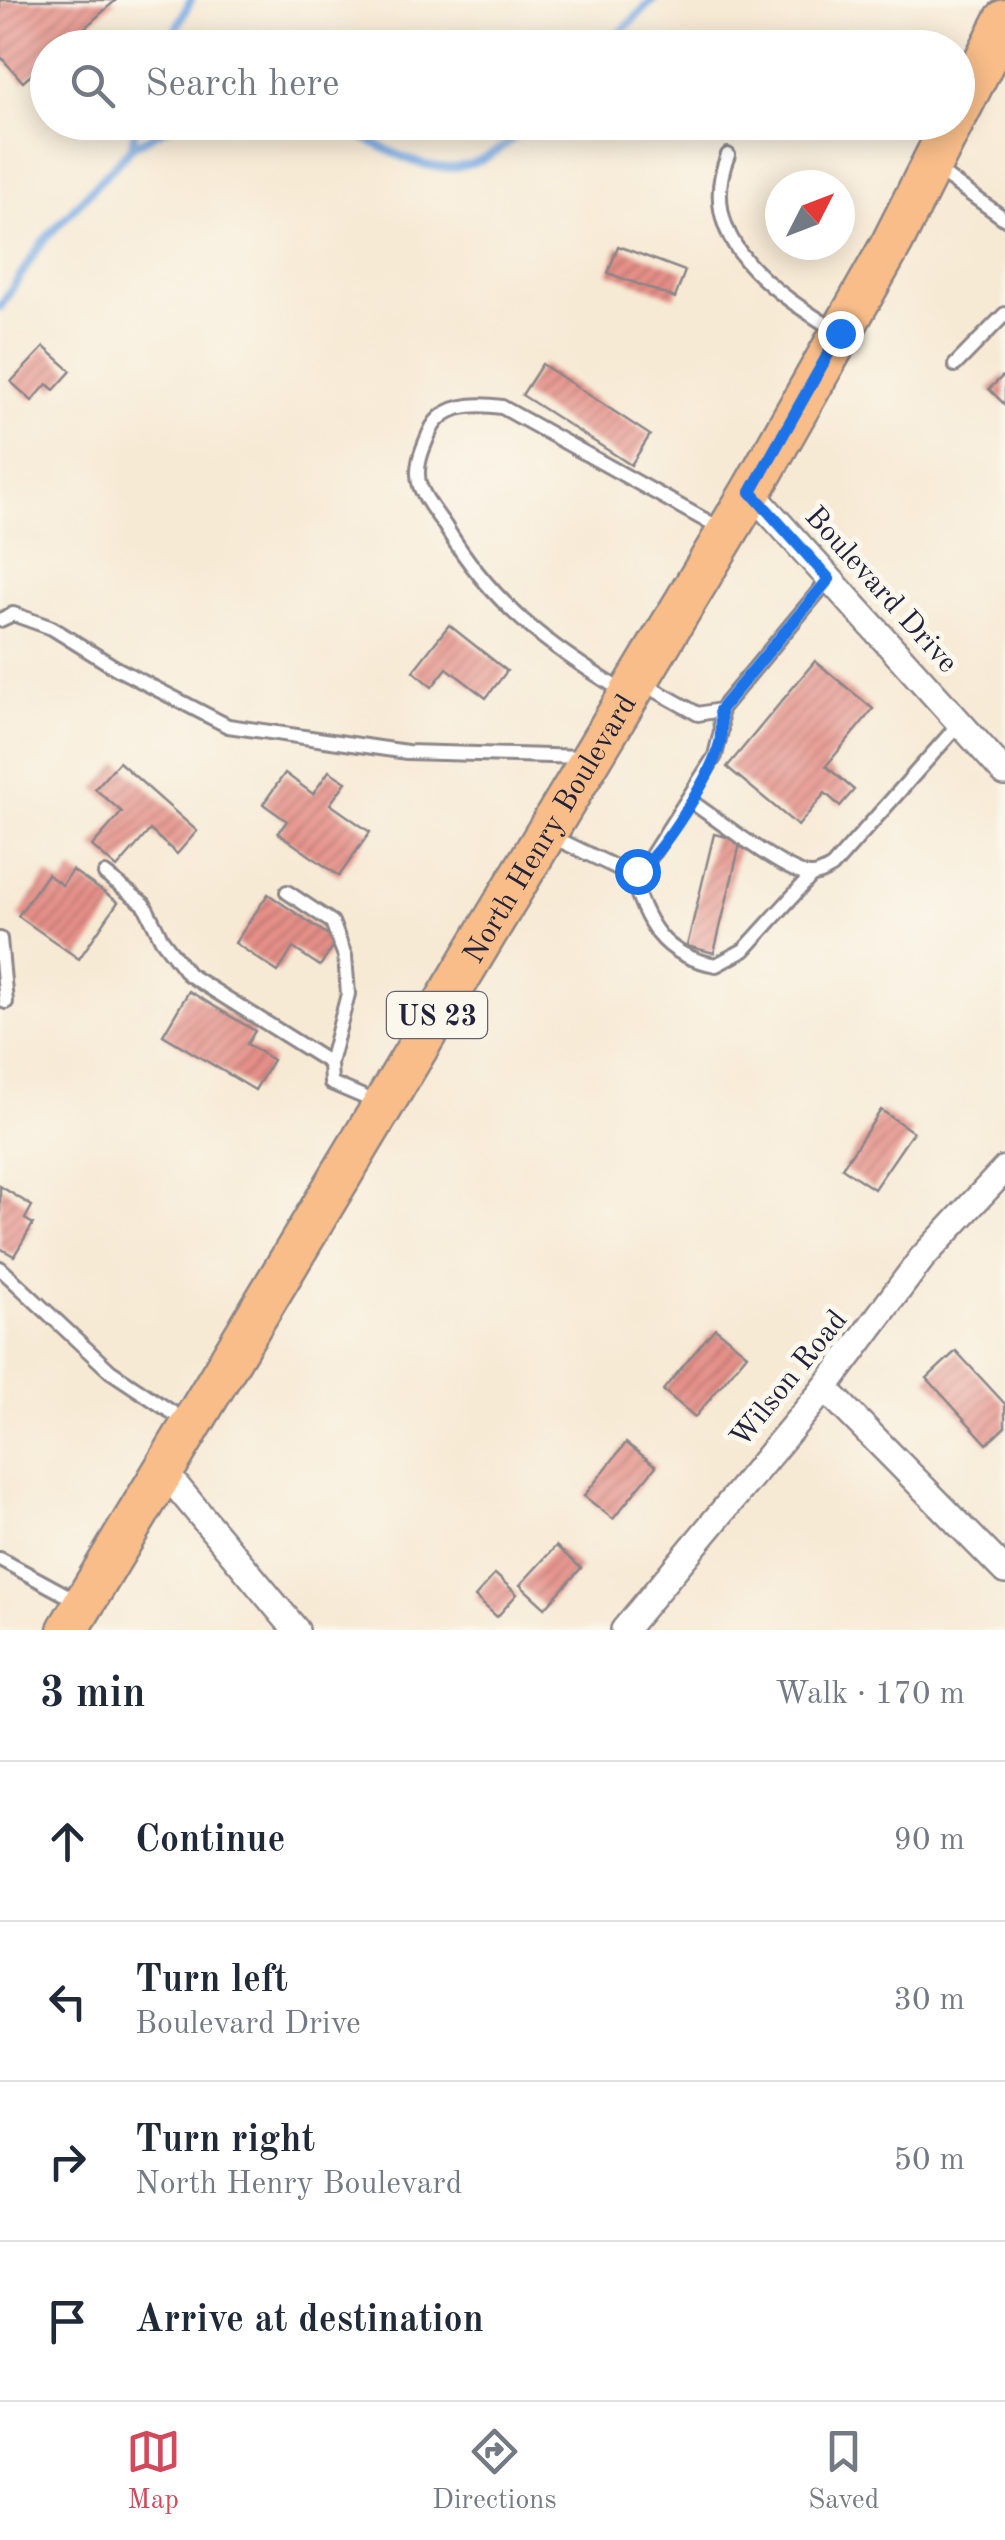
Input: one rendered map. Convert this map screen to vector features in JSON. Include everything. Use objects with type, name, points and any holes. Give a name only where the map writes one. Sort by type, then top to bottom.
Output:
[{"type":"main road","points":[[975,79],[1005,20]]},
{"type":"main road","name":"North Henry Boulevard","points":[[76,1617],[751,492],[944,140]]},
{"type":"street","name":"Boulevard Drive","points":[[751,492],[1005,774]]},
{"type":"street","name":"Wilson Road","points":[[624,1630],[825,1388],[922,1258],[1005,1169]]},
{"type":"street","points":[[825,1388],[1005,1571]]},
{"type":"street","points":[[163,1470],[296,1630]]},
{"type":"lane","points":[[728,156],[718,181],[731,242],[756,274],[840,333]]},
{"type":"lane","points":[[930,166],[1005,218]]},
{"type":"lane","points":[[956,365],[1005,314]]},
{"type":"lane","points":[[720,710],[698,714],[633,688],[552,648],[473,572],[420,485],[419,459],[432,426],[451,410],[473,403],[502,407],[727,532]]},
{"type":"lane","points":[[630,874],[651,860],[720,744],[720,710],[829,579]]},
{"type":"lane","points":[[0,620],[12,614],[52,628],[116,668],[228,726],[407,752],[592,758]]},
{"type":"lane","points":[[546,834],[630,874],[647,918],[666,944],[684,958],[716,965],[744,950],[812,876],[832,867],[960,723]]},
{"type":"lane","points":[[689,800],[775,858],[812,876]]},
{"type":"lane","points":[[105,874],[144,904],[162,940],[188,974],[330,1064]]},
{"type":"lane","points":[[287,892],[332,922],[346,956],[348,994],[330,1064],[331,1084],[382,1105]]},
{"type":"lane","points":[[0,939],[6,1002]]},
{"type":"lane","points":[[0,1268],[110,1371],[190,1424]]},
{"type":"lane","points":[[0,1559],[76,1617]]},
{"type":"building","points":[[0,0],[116,0],[82,30],[30,30],[30,76],[23,82],[0,56]]},
{"type":"building","points":[[618,246],[685,271],[675,298],[608,273]]},
{"type":"building","points":[[44,347],[71,371],[54,390],[47,384],[32,401],[11,382]]},
{"type":"building","points":[[542,364],[650,435],[631,465],[522,395]]},
{"type":"building","points":[[1005,374],[1005,405],[989,389]]},
{"type":"building","points":[[449,625],[507,671],[486,698],[447,668],[432,687],[413,671]]},
{"type":"building","points":[[815,661],[873,709],[826,766],[854,790],[840,806],[825,793],[798,826],[727,767]]},
{"type":"building","points":[[119,762],[197,831],[177,854],[150,830],[117,868],[92,846],[122,812],[95,789]]},
{"type":"building","points":[[329,771],[346,782],[330,804],[370,832],[339,876],[278,833],[287,821],[263,804],[285,773],[313,794]]},
{"type":"building","points":[[714,834],[741,840],[714,953],[687,946]]},
{"type":"building","points":[[72,870],[118,902],[79,959],[18,916],[47,874],[62,885]]},
{"type":"building","points":[[268,894],[337,941],[320,966],[293,948],[278,972],[235,943]]},
{"type":"building","points":[[189,991],[255,1031],[247,1044],[273,1060],[255,1090],[163,1035]]},
{"type":"building","points":[[881,1110],[913,1132],[874,1189],[842,1168]]},
{"type":"building","points":[[0,1186],[32,1206],[25,1219],[33,1224],[14,1256],[0,1248]]},
{"type":"building","points":[[715,1328],[747,1354],[695,1417],[663,1390]]},
{"type":"building","points":[[956,1351],[1005,1404],[1005,1427],[987,1444],[927,1378]]},
{"type":"building","points":[[626,1443],[656,1466],[613,1519],[584,1496]]},
{"type":"building","points":[[556,1546],[581,1568],[545,1608],[520,1585]]},
{"type":"building","points":[[495,1574],[517,1594],[497,1617],[475,1597]]},
{"type":"waterway","points":[[175,30],[191,0]]},
{"type":"waterway","points":[[623,30],[653,0]]},
{"type":"waterway","points":[[132,147],[133,140]]},
{"type":"waterway","points":[[0,307],[43,241],[132,147],[145,140]]},
{"type":"waterway","points":[[368,140],[434,167],[480,161],[511,140]]},
{"type":"route","points":[[637,871],[657,852],[714,756],[720,744],[720,710],[829,579],[751,492],[840,333]]}]
